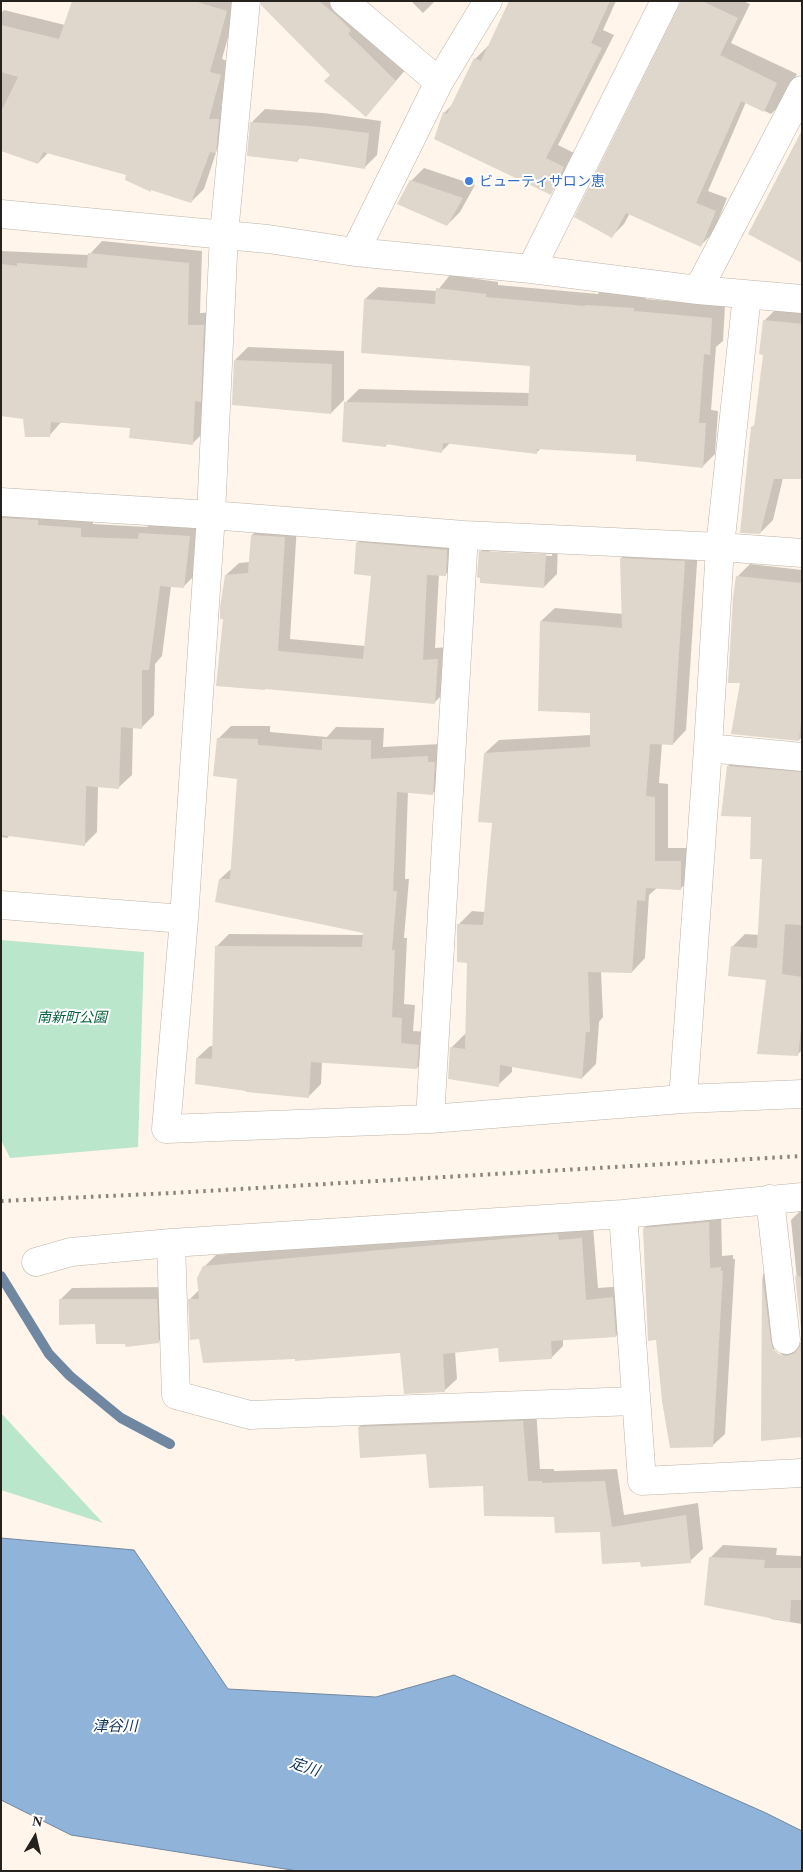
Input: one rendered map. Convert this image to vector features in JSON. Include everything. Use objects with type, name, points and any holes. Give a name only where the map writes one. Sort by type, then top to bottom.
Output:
[{"type":"street","points":[[246,1],[224,234],[211,515],[184,919],[166,1129],[430,1119],[683,1099],[802,1094]]},
{"type":"street","points":[[344,1],[439,82]]},
{"type":"street","points":[[355,252],[439,82],[488,1]]},
{"type":"street","points":[[531,270],[665,1]]},
{"type":"street","points":[[698,290],[802,90]]},
{"type":"street","points":[[1,214],[224,234],[355,252],[698,290],[802,299]]},
{"type":"street","points":[[683,1099],[720,547],[747,295]]},
{"type":"street","points":[[1,502],[211,515],[464,534],[802,553]]},
{"type":"street","points":[[430,1119],[464,534]]},
{"type":"street","points":[[708,748],[802,757]]},
{"type":"street","points":[[1,905],[184,919]]},
{"type":"street","points":[[36,1262],[72,1252],[172,1243],[623,1214],[802,1198]]},
{"type":"street","points":[[770,1200],[786,1340]]},
{"type":"street","points":[[623,1214],[642,1481],[802,1473]]},
{"type":"street","points":[[172,1243],[176,1395],[250,1415],[635,1401]]},
{"type":"green space","name":"南新町公園","points":[[1,940],[144,952],[138,1147],[10,1158],[1,1140]]},
{"type":"green space","points":[[1,1413],[103,1523],[1,1490]]},
{"type":"water","name":"津谷川","points":[[1,1538],[134,1550],[228,1689],[376,1697],[454,1675],[766,1813],[802,1831],[802,1871],[298,1871],[71,1835],[1,1800]]},
{"type":"building","points":[[72,1],[194,1],[227,11],[210,72],[221,75],[209,119],[219,119],[216,153],[210,152],[191,203],[151,190],[151,192],[125,180],[126,175],[43,152],[38,164],[1,151],[1,112],[18,77],[1,72],[1,25],[59,39]]},
{"type":"building","points":[[261,1],[319,1],[351,30],[348,34],[396,81],[366,117],[324,81],[330,75],[261,5]]},
{"type":"building","points":[[509,1],[610,1],[591,43],[602,48],[546,158],[564,167],[551,195],[434,139],[443,112],[447,114],[474,58],[481,61]]},
{"type":"building","points":[[681,1],[702,1],[738,18],[720,55],[777,83],[764,112],[741,101],[696,203],[716,211],[701,247],[626,213],[612,238],[574,217]]},
{"type":"building","points":[[250,122],[310,126],[369,133],[365,169],[298,158],[298,162],[247,156]]},
{"type":"building","points":[[802,130],[802,263],[748,234]]},
{"type":"building","points":[[410,180],[463,198],[447,226],[397,204]]},
{"type":"building","points":[[88,253],[189,263],[188,325],[204,325],[201,402],[195,401],[193,445],[129,438],[130,428],[51,422],[50,437],[25,437],[23,419],[1,416],[1,264],[17,266],[17,263],[87,268]]},
{"type":"building","points":[[436,288],[486,294],[486,297],[585,306],[634,308],[634,311],[712,318],[710,355],[704,354],[699,423],[706,423],[703,468],[636,461],[636,455],[537,449],[537,454],[443,443],[442,453],[386,444],[386,447],[342,442],[344,402],[528,406],[530,366],[361,353],[364,299],[435,304]]},
{"type":"building","points":[[763,320],[802,324],[802,479],[774,479],[760,534],[740,533],[751,427],[754,427],[763,355],[759,354]]},
{"type":"building","points":[[234,360],[332,364],[331,414],[232,405]]},
{"type":"building","points":[[1,518],[38,520],[38,525],[81,528],[81,537],[138,539],[139,533],[190,536],[184,588],[160,586],[149,670],[142,670],[142,729],[121,727],[119,789],[86,786],[85,846],[1,835]]},
{"type":"building","points":[[251,535],[285,537],[278,651],[363,659],[371,576],[354,574],[356,542],[447,550],[446,576],[427,575],[423,660],[438,659],[435,704],[216,686],[223,619],[220,619],[220,608],[225,575],[248,573]]},
{"type":"building","points":[[479,551],[546,554],[544,588],[480,583],[480,578],[477,577]]},
{"type":"building","points":[[620,558],[685,561],[673,745],[650,744],[646,796],[655,797],[655,861],[681,861],[681,890],[646,888],[645,901],[637,900],[632,973],[588,972],[590,1032],[586,1032],[582,1079],[500,1065],[499,1087],[448,1079],[450,1047],[465,1049],[467,963],[457,962],[457,924],[483,925],[492,823],[478,822],[484,753],[590,747],[590,713],[538,711],[540,621],[622,628]]},
{"type":"building","points":[[736,576],[802,583],[802,712],[799,741],[731,734],[740,683],[728,683]]},
{"type":"building","points":[[217,738],[258,739],[258,745],[322,750],[322,739],[371,740],[371,759],[428,756],[428,762],[435,762],[433,795],[397,792],[393,891],[397,891],[392,950],[395,950],[392,1017],[402,1018],[401,1043],[419,1045],[417,1069],[311,1062],[309,1098],[246,1092],[195,1084],[196,1058],[212,1059],[215,946],[362,947],[363,933],[215,902],[219,879],[230,879],[237,779],[213,776]]},
{"type":"building","points":[[727,766],[802,772],[802,925],[785,924],[782,974],[802,977],[802,1019],[798,1056],[757,1054],[766,980],[728,976],[731,946],[757,948],[762,859],[750,859],[751,817],[721,816]]},
{"type":"building","points":[[709,1222],[710,1268],[721,1267],[721,1271],[723,1271],[713,1447],[670,1448],[662,1401],[656,1340],[648,1341],[643,1228]]},
{"type":"building","points":[[558,1234],[559,1240],[582,1238],[586,1300],[613,1297],[616,1337],[551,1341],[552,1359],[499,1362],[498,1348],[443,1354],[445,1392],[404,1394],[400,1353],[295,1361],[295,1359],[203,1363],[199,1339],[190,1340],[188,1299],[199,1299],[197,1278],[203,1266]]},
{"type":"building","points":[[762,1274],[773,1349],[779,1354],[787,1356],[795,1353],[800,1346],[802,1338],[802,1437],[761,1441]]},
{"type":"building","points":[[795,1276],[802,1277],[802,1338]]},
{"type":"building","points":[[59,1299],[157,1299],[159,1343],[126,1347],[125,1344],[96,1344],[95,1324],[59,1325]]},
{"type":"building","points":[[523,1421],[528,1481],[542,1481],[542,1483],[605,1481],[612,1527],[686,1515],[691,1563],[641,1567],[640,1562],[602,1564],[600,1532],[555,1533],[554,1517],[484,1516],[483,1486],[429,1488],[426,1454],[360,1458],[358,1427]]},
{"type":"building","points":[[709,1557],[765,1560],[764,1568],[802,1568],[802,1600],[791,1600],[790,1622],[704,1605]]},
{"type":"waterway","points":[[1,1276],[49,1354],[70,1376],[121,1418],[170,1444]]},
{"type":"railway","points":[[1,1201],[172,1193],[802,1156]]},
{"type":"place","name":"ビューティサロン恵","points":[[469,181]]},
{"type":"water label","name":"定川","points":[[305,1766]]}]
